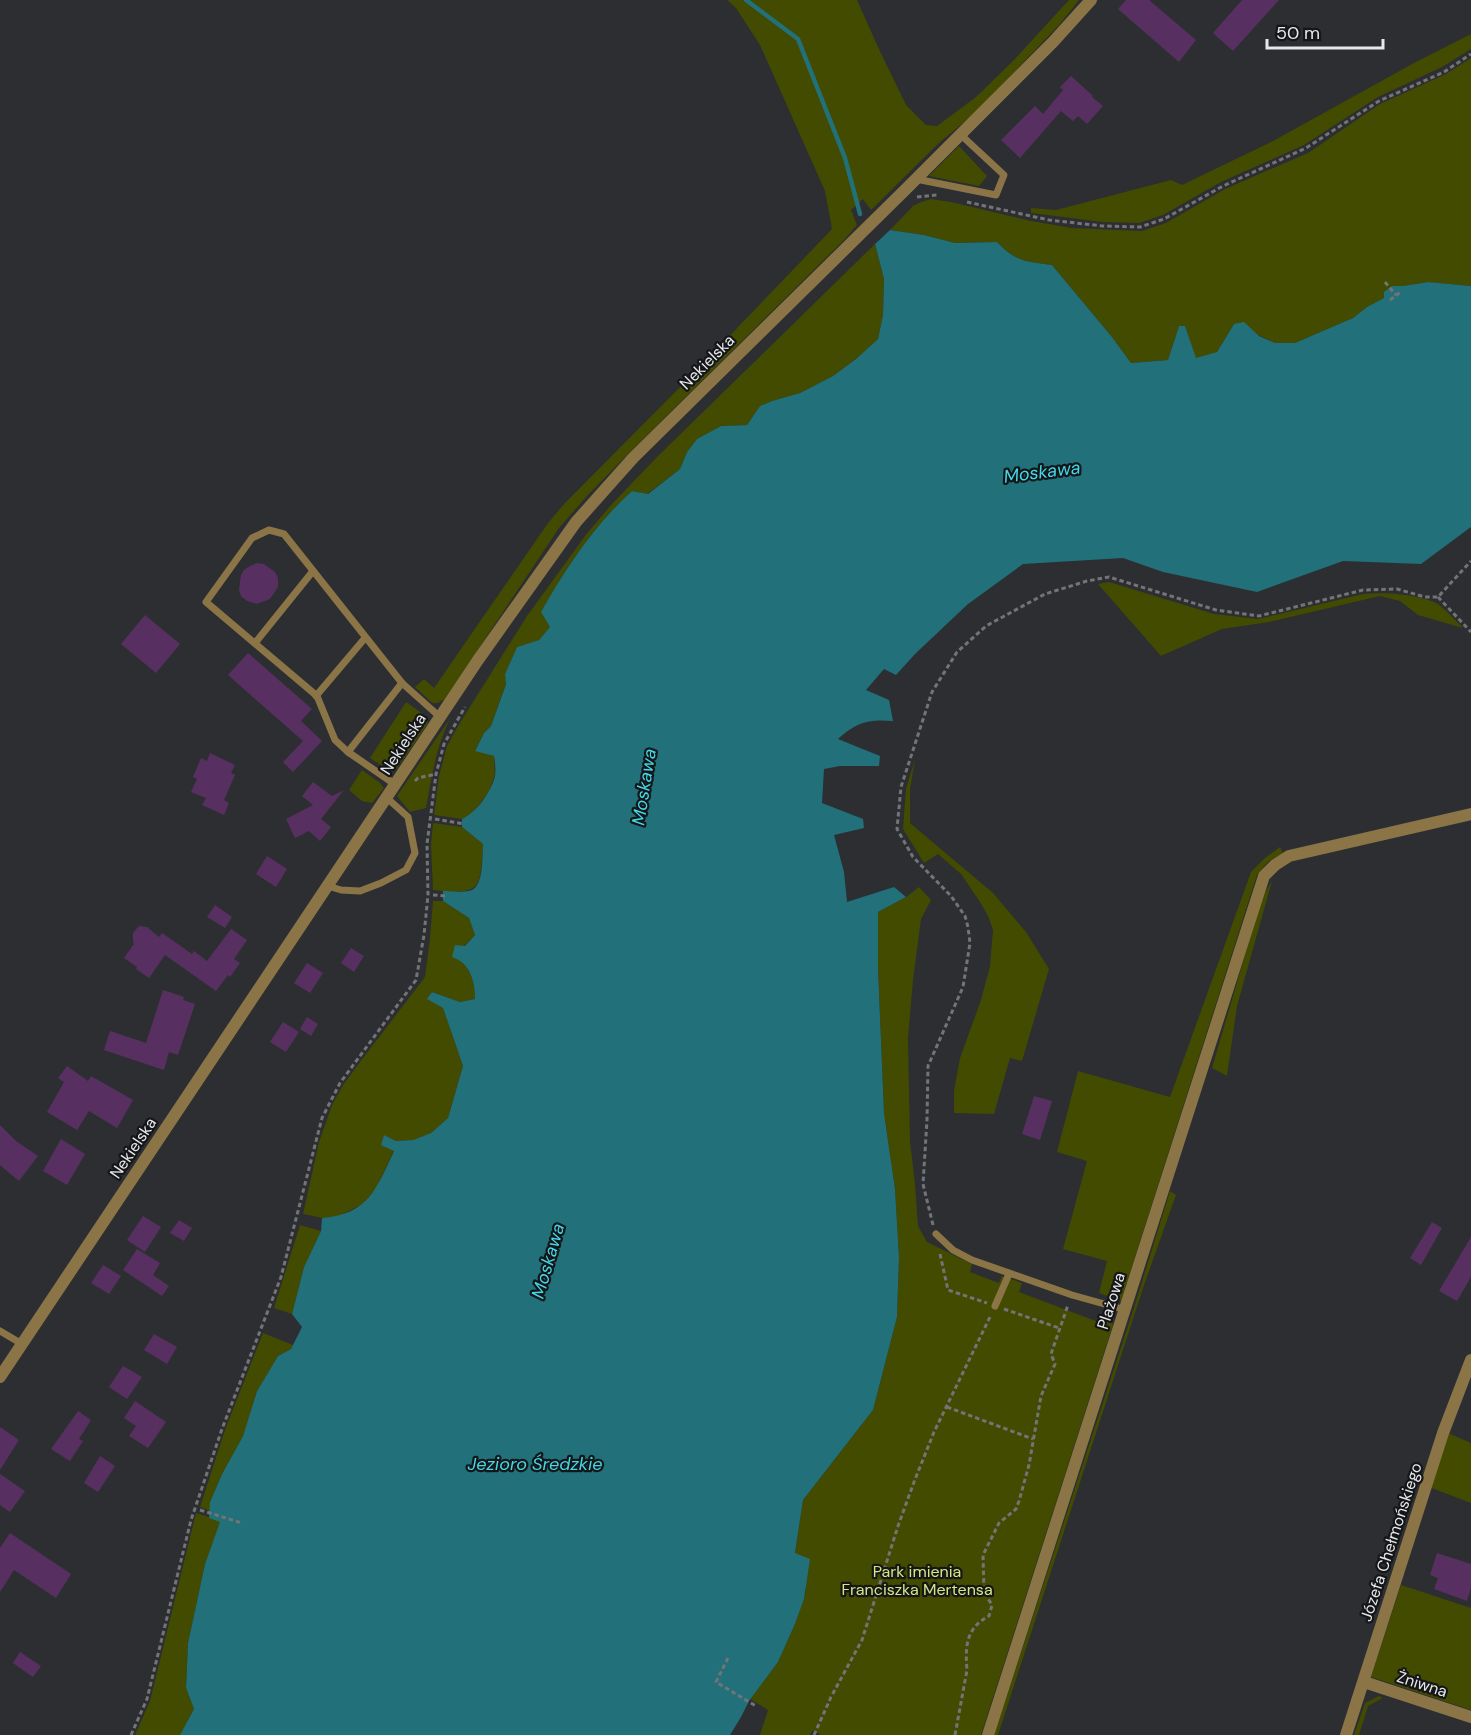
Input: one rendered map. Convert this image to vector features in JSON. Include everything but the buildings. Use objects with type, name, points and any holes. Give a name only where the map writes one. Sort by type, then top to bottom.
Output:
[{"type":"street","name":"Nekielska","points":[[0,1377],[440,717],[511,612],[576,522],[633,458],[913,188],[1091,0]]},
{"type":"street","name":"Plażowa","points":[[988,1735],[1264,876],[1289,856],[1471,814]]},
{"type":"street","name":"Józefa Chełmońskiego","points":[[1346,1735],[1443,1433],[1471,1360]]},
{"type":"street","name":"Żniwna","points":[[1364,1682],[1471,1717]]},
{"type":"lane","points":[[913,188],[996,195],[1004,175],[961,135]]},
{"type":"lane","points":[[396,785],[334,740],[316,696],[206,602],[252,538],[269,530],[284,534],[402,683],[440,717]]},
{"type":"lane","points":[[255,644],[313,571]]},
{"type":"lane","points":[[316,696],[365,638]]},
{"type":"lane","points":[[348,752],[402,683]]},
{"type":"lane","points":[[328,886],[341,890],[360,891],[406,870],[415,853],[408,817],[387,798]]},
{"type":"lane","points":[[936,1233],[953,1250],[972,1260],[1072,1295],[1126,1310]]},
{"type":"lane","points":[[995,1306],[1009,1274]]},
{"type":"lane","points":[[0,1330],[22,1344]]},
{"type":"path","points":[[963,201],[1049,220],[1103,226],[1140,227],[1164,219],[1223,186],[1306,148],[1379,101],[1444,72],[1471,54]]},
{"type":"path","points":[[913,188],[945,197]]},
{"type":"path","points":[[1385,282],[1396,296]]},
{"type":"path","points":[[1390,300],[1402,291]]},
{"type":"path","points":[[1438,597],[1471,561]]},
{"type":"path","points":[[1059,1328],[948,1290],[923,1184],[928,1066],[963,987],[970,942],[965,916],[951,896],[912,857],[897,829],[902,787],[932,692],[957,652],[986,626],[1045,594],[1109,577],[1216,610],[1259,616],[1363,591],[1396,589],[1425,597],[1438,597],[1471,632]]},
{"type":"path","points":[[130,1735],[147,1699],[191,1520],[222,1429],[281,1277],[322,1118],[340,1083],[416,980],[428,895],[427,844],[436,774],[444,744],[469,700]]},
{"type":"path","points":[[435,819],[464,824]]},
{"type":"path","points":[[433,895],[446,896]]},
{"type":"path","points":[[956,1735],[967,1670],[968,1634],[980,1620],[989,1616],[992,1605],[984,1592],[983,1555],[999,1523],[1016,1509],[1019,1501],[1029,1465],[1041,1396],[1055,1364],[1051,1354],[1072,1295]]},
{"type":"path","points":[[814,1735],[831,1697],[862,1640],[914,1482],[934,1432],[995,1306]]},
{"type":"path","points":[[947,1407],[1033,1439]]},
{"type":"path","points":[[200,1510],[242,1523]]},
{"type":"path","points":[[728,1658],[716,1682],[756,1706]]},
{"type":"green space","points":[[727,0],[857,0],[906,105],[926,125],[937,126],[976,97],[1014,60],[1069,0],[1079,0],[1059,25],[975,113],[939,143],[871,210],[863,199],[851,210],[857,225],[844,240],[587,496],[559,528],[445,699],[432,703],[415,687],[424,679],[434,688],[548,523],[564,504],[832,229],[825,191],[760,45],[736,8]]},
{"type":"green space","points":[[1471,34],[1471,49],[1442,67],[1378,97],[1304,145],[1221,182],[1163,215],[1139,223],[1103,222],[1031,213],[1031,208],[1056,210],[1171,180],[1182,185],[1273,141]]},
{"type":"green space","points":[[1471,58],[1471,286],[1428,282],[1392,286],[1384,298],[1353,318],[1295,343],[1275,343],[1234,324],[1217,352],[1195,359],[1185,326],[1179,326],[1168,360],[1131,363],[1052,265],[1016,257],[997,242],[955,243],[890,230],[913,206],[931,199],[1072,228],[1142,231],[1166,223],[1225,189],[1308,153],[1380,104],[1446,74]]},
{"type":"green space","points":[[959,146],[987,176],[979,186],[929,176]]},
{"type":"green space","points":[[875,244],[884,279],[883,315],[878,339],[833,376],[800,393],[760,406],[747,425],[721,426],[697,439],[687,452],[680,469],[647,494],[632,491],[618,504],[593,532],[542,611],[550,627],[539,640],[517,647],[505,674],[506,683],[491,726],[484,733],[475,750],[494,756],[495,774],[489,792],[471,815],[462,819],[434,815],[439,776],[447,746],[527,616],[585,536],[658,456]]},
{"type":"green space","points":[[1109,582],[1214,614],[1258,619],[1363,594],[1399,594],[1434,602],[1449,613],[1463,628],[1418,615],[1400,601],[1380,596],[1269,622],[1222,629],[1161,656],[1098,584]]},
{"type":"green space","points":[[406,702],[423,714],[428,723],[396,770],[387,769],[370,758]]},
{"type":"green space","points":[[451,717],[438,750],[426,808],[410,812],[397,796]]},
{"type":"green space","points":[[915,759],[910,789],[910,823],[993,893],[1026,932],[1049,969],[1022,1061],[1010,1058],[994,1114],[954,1113],[954,1091],[960,1058],[981,1000],[990,966],[993,930],[980,902],[961,874],[938,854],[924,863],[903,829],[906,789]]},
{"type":"green space","points":[[362,770],[384,788],[372,803],[362,801],[349,790]]},
{"type":"green space","points":[[433,823],[462,827],[483,844],[479,880],[470,890],[433,890],[431,845]]},
{"type":"green space","points":[[1280,847],[1283,853],[1268,862],[1257,875],[1121,1301],[1099,1293],[1107,1261],[1063,1249],[1087,1161],[1057,1152],[1078,1071],[1170,1097],[1251,872]]},
{"type":"green space","points":[[1272,881],[1237,1006],[1227,1076],[1212,1068],[1262,897]]},
{"type":"green space","name":"Park imienia Franciszka Mertensa","points":[[919,887],[931,900],[921,919],[908,1039],[910,1141],[918,1226],[927,1242],[972,1264],[970,1272],[999,1283],[1002,1276],[1022,1283],[1019,1292],[1101,1323],[1104,1314],[1110,1317],[1113,1325],[981,1735],[821,1735],[813,1730],[810,1735],[760,1735],[768,1710],[750,1699],[778,1662],[795,1624],[806,1591],[795,1553],[803,1500],[873,1410],[897,1317],[899,1257],[895,1189],[884,1113],[878,912]]},
{"type":"green space","points":[[433,901],[443,901],[469,918],[475,935],[464,946],[460,960],[472,978],[475,999],[460,1002],[432,992],[428,999],[443,1008],[463,1066],[448,1118],[431,1133],[413,1140],[396,1141],[384,1135],[394,1150],[376,1189],[363,1204],[337,1217],[322,1218],[303,1214],[319,1142],[332,1105],[343,1085],[425,977]]},
{"type":"green space","points":[[1170,1191],[1176,1195],[1144,1285],[998,1735],[994,1735],[1133,1311]]},
{"type":"green space","points":[[300,1225],[321,1231],[304,1267],[292,1314],[274,1308]]},
{"type":"green space","points":[[263,1333],[293,1345],[291,1349],[278,1356],[257,1391],[243,1436],[222,1474],[210,1502],[210,1511],[200,1507],[225,1430]]},
{"type":"green space","points":[[1448,1433],[1471,1443],[1471,1503],[1429,1487]]},
{"type":"green space","points":[[196,1513],[221,1521],[205,1564],[188,1643],[186,1688],[194,1709],[180,1735],[135,1735],[150,1701]]},
{"type":"green space","points":[[1401,1585],[1471,1608],[1471,1710],[1371,1677]]},
{"type":"green space","points":[[1379,1696],[1383,1698],[1368,1706],[1359,1735],[1354,1735],[1365,1703]]},
{"type":"water","name":"Jezioro Średzkie","points":[[890,230],[955,243],[997,242],[1021,260],[1052,265],[1131,363],[1168,360],[1179,326],[1185,326],[1196,358],[1217,352],[1234,324],[1244,322],[1259,336],[1275,343],[1295,343],[1353,318],[1384,298],[1384,292],[1392,286],[1428,282],[1471,286],[1471,527],[1421,564],[1343,561],[1257,592],[1163,572],[1123,558],[1023,564],[968,604],[896,675],[884,669],[866,690],[889,700],[893,721],[863,723],[838,739],[880,756],[879,766],[840,766],[824,769],[822,803],[863,819],[864,828],[834,835],[844,872],[847,902],[894,887],[906,897],[878,912],[884,1113],[895,1189],[899,1257],[897,1317],[873,1410],[803,1500],[795,1553],[810,1559],[804,1599],[778,1662],[749,1701],[730,1735],[180,1735],[194,1709],[186,1688],[188,1643],[205,1564],[220,1522],[209,1518],[210,1502],[243,1436],[257,1391],[278,1356],[291,1349],[302,1327],[292,1314],[304,1267],[321,1231],[322,1218],[338,1216],[351,1211],[361,1205],[376,1188],[394,1151],[381,1145],[384,1135],[396,1141],[413,1140],[431,1133],[448,1118],[463,1066],[443,1008],[427,999],[432,992],[460,1002],[475,999],[474,986],[467,968],[452,957],[455,945],[465,946],[475,935],[469,918],[443,901],[443,891],[472,890],[479,882],[483,844],[462,827],[462,819],[478,807],[487,795],[495,776],[494,756],[475,751],[484,733],[491,726],[506,684],[505,674],[517,647],[539,640],[550,627],[541,612],[550,596],[593,532],[632,491],[648,494],[680,469],[687,452],[697,439],[721,426],[747,425],[760,406],[800,393],[833,376],[878,339],[883,315],[884,279],[875,244]]},
{"type":"waterway","points":[[746,0],[798,39],[845,158],[860,214]]},
{"type":"water label","name":"Moskawa","points":[[1042,472]]},
{"type":"water label","name":"Moskawa","points":[[644,787]]},
{"type":"water label","name":"Moskawa","points":[[548,1261]]}]
